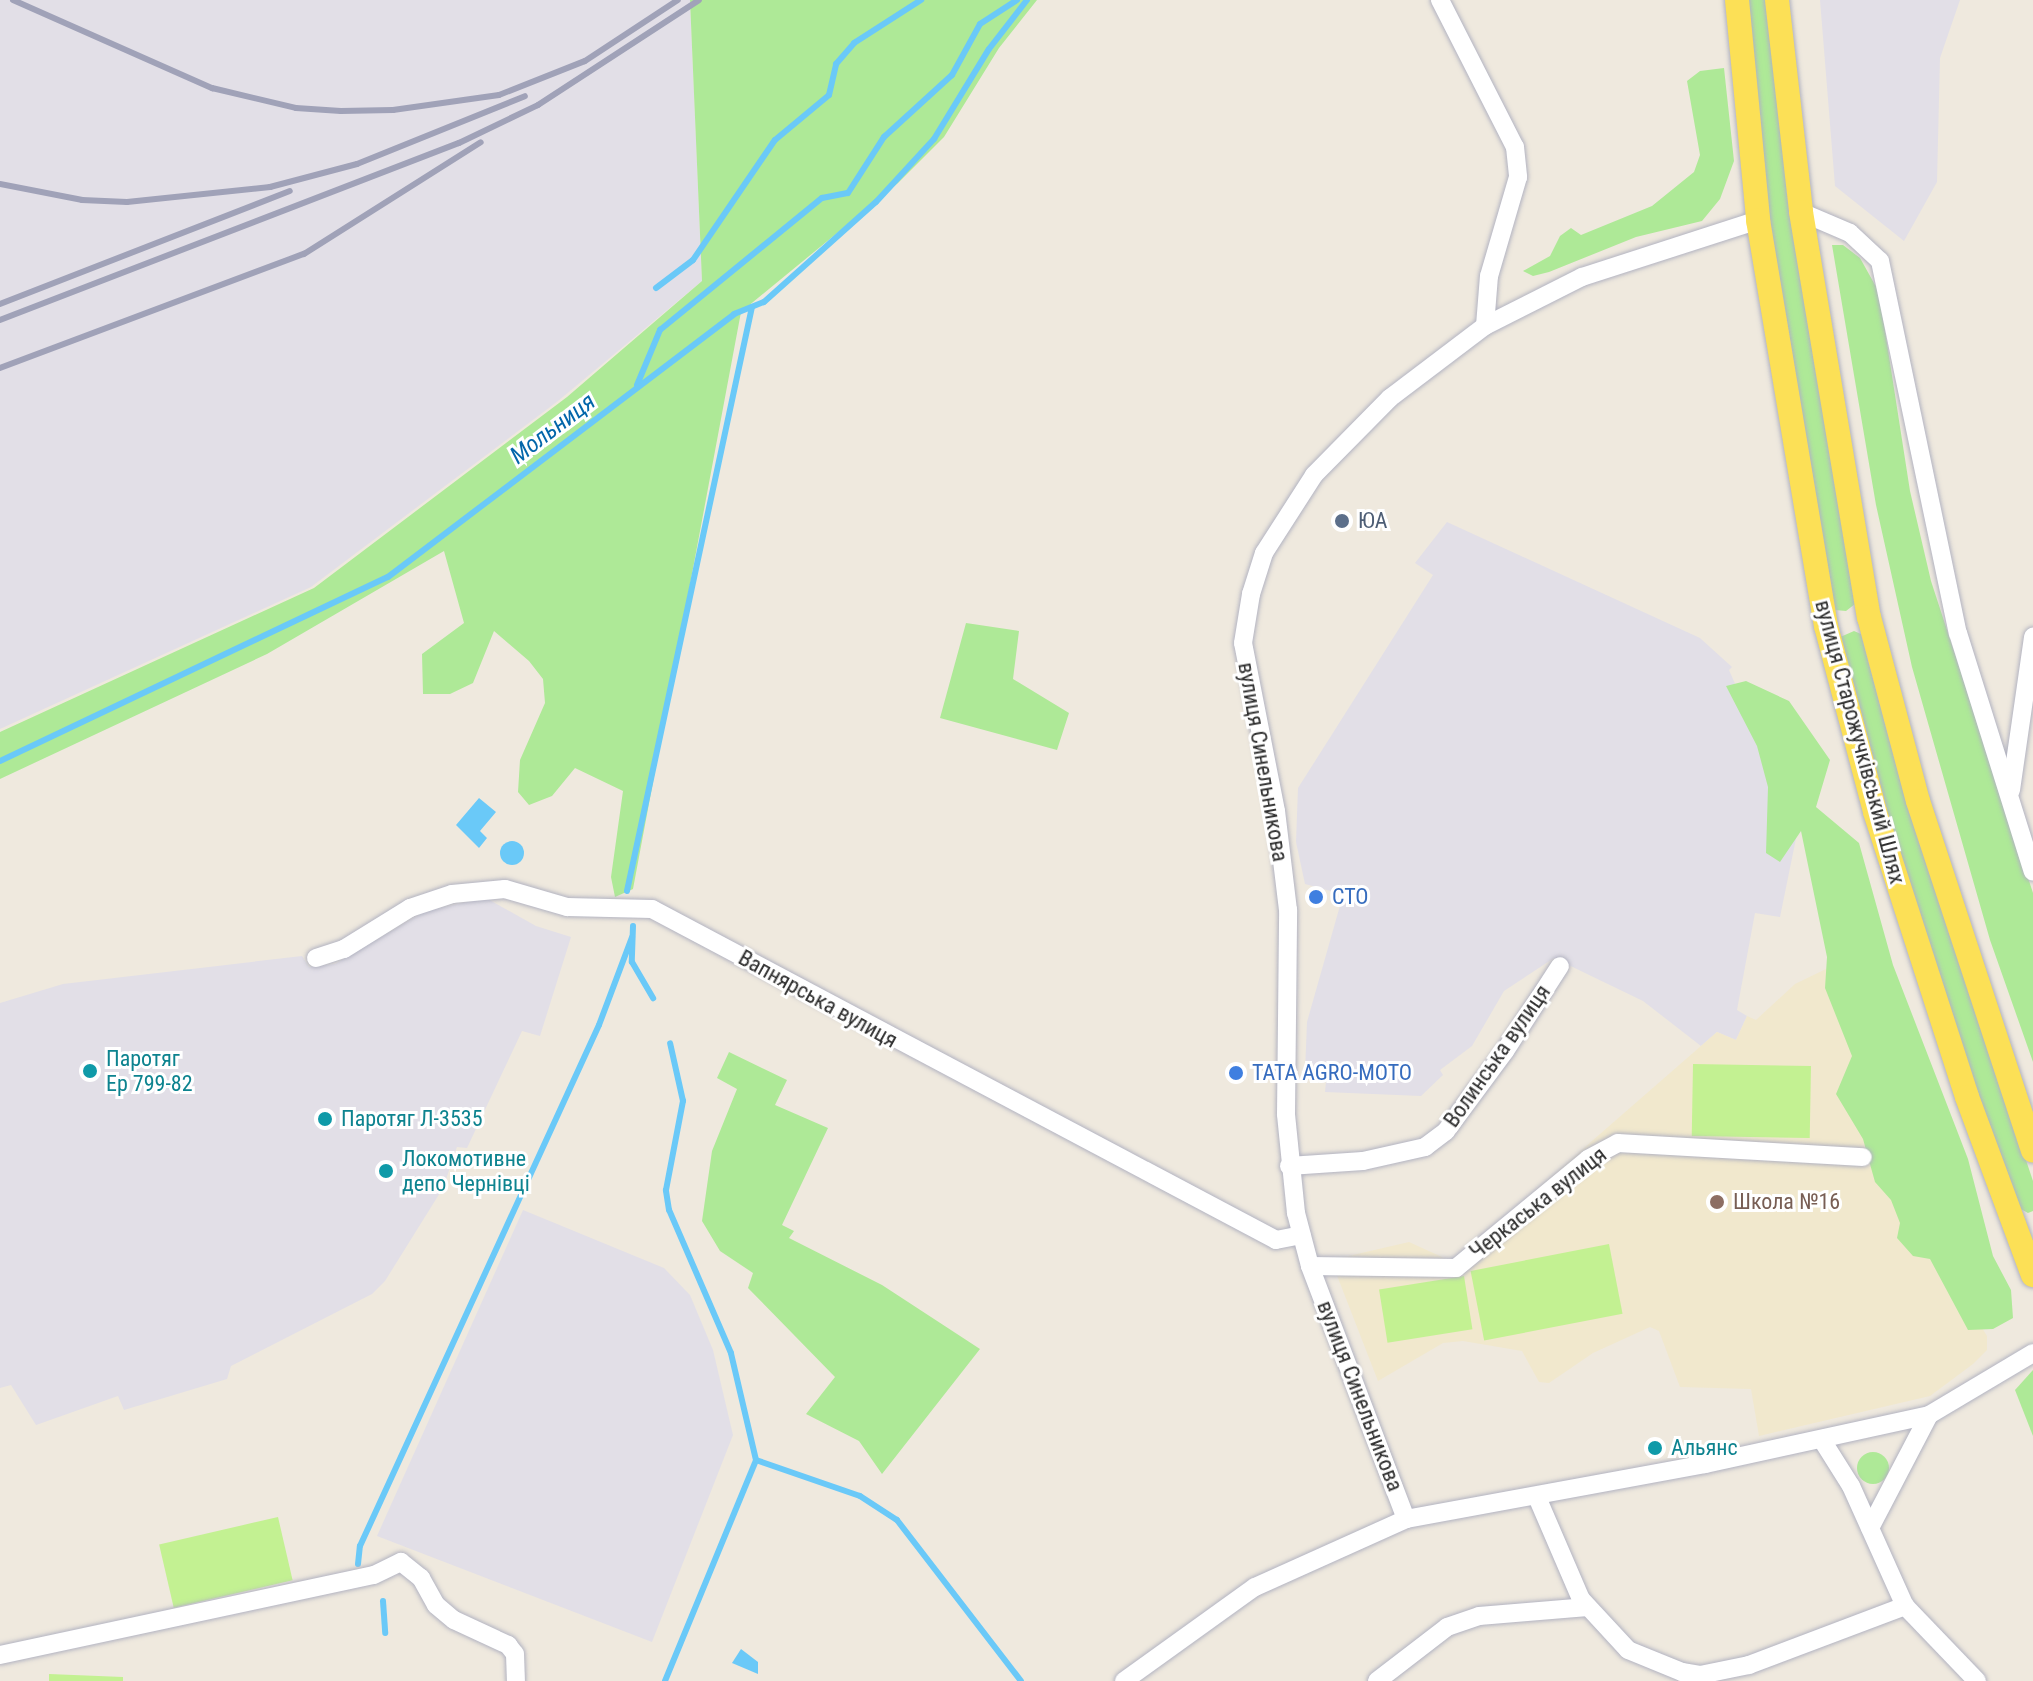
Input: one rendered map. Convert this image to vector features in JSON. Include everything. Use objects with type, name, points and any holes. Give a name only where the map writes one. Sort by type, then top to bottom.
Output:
[{"type":"main road","name":"вулиця Старожучківський Шлях","points":[[1737,0],[1758,220],[1826,626],[1879,827],[2026,1235],[2032,1273]]},
{"type":"main road","name":"вулиця Старожучківський Шлях","points":[[1777,0],[1801,212],[1869,617],[1918,801],[2033,1151]]},
{"type":"main road","points":[[1826,626],[1869,617]]},
{"type":"street","points":[[1440,0],[1515,147],[1518,177],[1489,276],[1485,326]]},
{"type":"street","points":[[1801,212],[1850,233],[1880,261],[1958,633],[2033,872]]},
{"type":"street","name":"вулиця Синельникова","points":[[1406,1519],[1310,1266],[1289,1166],[1288,910],[1276,811],[1243,643],[1251,594],[1264,553],[1314,475],[1390,398],[1485,326],[1582,277],[1758,220]]},
{"type":"street","points":[[2010,797],[2033,637]]},
{"type":"street","name":"Вапнярська вулиця","points":[[316,958],[344,949],[410,908],[452,894],[505,889],[567,907],[652,909],[1276,1240],[1302,1235]]},
{"type":"street","name":"Волинська вулиця","points":[[1289,1166],[1363,1161],[1425,1147],[1446,1131],[1505,1051],[1560,966]]},
{"type":"street","name":"Черкаська вулиця","points":[[1310,1266],[1456,1268],[1588,1159],[1618,1143],[1863,1157]]},
{"type":"street","points":[[1124,1681],[1255,1587],[1406,1519],[1537,1497],[1822,1440],[1929,1415],[2033,1353]]},
{"type":"street","points":[[1870,1528],[1929,1415]]},
{"type":"street","points":[[1822,1440],[1870,1528],[1905,1606],[1977,1681]]},
{"type":"street","points":[[1537,1497],[1555,1550],[1588,1607],[1643,1659],[1700,1675],[1749,1665],[1905,1606]]},
{"type":"street","points":[[0,1655],[374,1575],[401,1562],[421,1578],[436,1605],[454,1620],[508,1645],[515,1654],[516,1681]]},
{"type":"street","points":[[1377,1681],[1416,1647],[1468,1619],[1588,1607]]},
{"type":"shaded area","points":[[0,0],[690,0],[702,281],[558,401],[311,587],[0,729]]},
{"type":"shaded area","points":[[1820,0],[1960,0],[1940,58],[1937,182],[1904,241],[1835,186]]},
{"type":"shaded area","points":[[1447,522],[1700,638],[1732,667],[1729,670],[1744,704],[1801,814],[1780,917],[1755,913],[1737,1010],[1747,1016],[1736,1040],[1717,1032],[1701,1046],[1643,1001],[1554,958],[1504,991],[1472,1046],[1440,1070],[1443,1075],[1421,1096],[1325,1092],[1327,1072],[1305,1072],[1307,1022],[1345,888],[1337,885],[1334,892],[1305,884],[1296,842],[1298,788],[1433,575],[1415,563]]},
{"type":"shaded area","points":[[486,898],[536,926],[571,937],[540,1036],[522,1031],[467,1148],[457,1147],[443,1188],[385,1281],[372,1294],[231,1366],[227,1379],[124,1410],[118,1396],[36,1425],[11,1385],[0,1388],[0,1003],[63,984],[302,956],[309,967],[335,964],[426,911]]},
{"type":"shaded area","name":"Школа №16","points":[[1828,968],[1888,1174],[1987,1336],[1987,1350],[1973,1364],[1930,1396],[1759,1436],[1751,1389],[1680,1387],[1659,1331],[1650,1327],[1593,1353],[1549,1383],[1539,1382],[1522,1351],[1463,1341],[1443,1343],[1378,1381],[1331,1260],[1409,1242],[1453,1262],[1717,1032],[1736,1040],[1747,1016],[1756,1020],[1795,984]]},
{"type":"shaded area","points":[[523,1210],[664,1268],[690,1295],[713,1350],[733,1435],[652,1642],[377,1536]]},
{"type":"green space","points":[[690,0],[1037,0],[999,48],[944,137],[898,183],[741,312],[633,889],[615,897],[611,877],[623,791],[575,768],[552,796],[529,805],[518,792],[520,760],[545,703],[543,679],[529,661],[494,631],[473,683],[450,694],[423,694],[422,654],[464,623],[444,551],[267,654],[0,779],[0,732],[314,588],[567,397],[702,281]]},
{"type":"green space","points":[[1748,0],[1771,0],[1855,604],[1846,611],[1835,610],[1770,221]]},
{"type":"green space","points":[[1724,68],[1734,161],[1720,199],[1702,221],[1636,237],[1549,272],[1533,276],[1523,271],[1550,256],[1560,236],[1571,228],[1581,235],[1652,206],[1694,172],[1700,155],[1687,81],[1700,71]]},
{"type":"green space","points":[[1832,245],[1843,245],[1860,258],[1879,292],[1910,491],[1931,581],[2033,893],[2033,1062],[1990,940],[1912,667],[1876,505]]},
{"type":"green space","points":[[966,623],[1019,631],[1013,679],[1069,713],[1057,750],[940,718]]},
{"type":"green space","points":[[1854,631],[1861,634],[1907,805],[2033,1181],[2033,1211],[2028,1213],[2019,1208],[1977,1091],[1884,809],[1838,638]]},
{"type":"green space","points":[[1746,681],[1789,701],[1830,760],[1816,807],[1859,843],[1893,965],[1968,1159],[1993,1256],[2011,1290],[2013,1318],[1993,1329],[1968,1330],[1930,1259],[1913,1256],[1897,1238],[1900,1223],[1891,1200],[1875,1182],[1863,1139],[1836,1094],[1852,1056],[1825,988],[1827,957],[1801,831],[1780,862],[1766,853],[1768,787],[1757,746],[1726,686]]},
{"type":"green space","points":[[729,1052],[787,1080],[775,1105],[828,1128],[782,1225],[794,1231],[789,1238],[882,1285],[980,1349],[882,1474],[859,1441],[806,1414],[835,1377],[748,1288],[753,1273],[720,1251],[702,1221],[712,1151],[737,1089],[717,1078]]},
{"type":"green space","points":[[1693,1064],[1811,1066],[1810,1138],[1692,1136]]},
{"type":"green space","points":[[1609,1244],[1623,1314],[1484,1341],[1471,1271]]},
{"type":"green space","points":[[1464,1276],[1472,1329],[1388,1343],[1379,1289]]},
{"type":"green space","points":[[2033,1370],[2033,1436],[2015,1390]]},
{"type":"green space","points":[[1873,1452],[1884,1457],[1889,1468],[1884,1479],[1873,1484],[1862,1479],[1857,1468],[1862,1457]]},
{"type":"green space","points":[[278,1517],[293,1580],[174,1608],[159,1544]]},
{"type":"green space","points":[[49,1674],[123,1677],[123,1681],[49,1681]]},
{"type":"water","points":[[479,798],[496,812],[480,831],[487,838],[479,848],[456,825]]},
{"type":"water","points":[[512,841],[521,844],[524,853],[521,862],[512,865],[503,862],[500,853],[503,844]]},
{"type":"water","points":[[741,1649],[758,1662],[758,1674],[732,1663]]},
{"type":"waterway","points":[[656,288],[693,260],[775,140],[829,95],[836,64],[854,43],[921,0]]},
{"type":"waterway","points":[[637,385],[660,330],[822,198],[848,193],[884,137],[952,75],[980,24],[1017,0]]},
{"type":"waterway","name":"Мольниця","points":[[0,761],[388,577],[734,314],[764,302],[876,202],[934,139],[989,49],[1027,0]]},
{"type":"waterway","points":[[627,891],[752,307]]},
{"type":"waterway","points":[[633,926],[632,962],[653,998]]},
{"type":"waterway","points":[[358,1564],[360,1546],[599,1025],[632,937]]},
{"type":"waterway","points":[[665,1681],[756,1460],[731,1353],[669,1210],[666,1190],[683,1101],[670,1043]]},
{"type":"waterway","points":[[756,1460],[860,1496],[897,1520],[1021,1681]]},
{"type":"waterway","points":[[383,1601],[385,1633]]},
{"type":"railway","points":[[13,0],[212,88],[296,108],[341,111],[393,110],[499,95],[585,61],[678,0]]},
{"type":"railway","points":[[0,320],[459,143],[538,105],[699,0]]},
{"type":"railway","points":[[0,184],[82,200],[127,202],[270,187],[357,164],[525,96]]},
{"type":"railway","points":[[0,368],[304,254],[481,142]]},
{"type":"railway","points":[[0,304],[290,191]]},
{"type":"place","name":"ЮА","points":[[1342,521]]},
{"type":"place","name":"СТО","points":[[1316,897]]},
{"type":"place","name":"Паротяг Ер 799-82","points":[[90,1071]]},
{"type":"place","name":"TATA AGRO-MOTO","points":[[1236,1073]]},
{"type":"place","name":"Паротяг Л-3535","points":[[325,1119]]},
{"type":"place","name":"Локомотивне депо Чернівці","points":[[386,1171]]},
{"type":"place","name":"Школа №16","points":[[1717,1202]]},
{"type":"place","name":"Альянс","points":[[1655,1448]]}]
